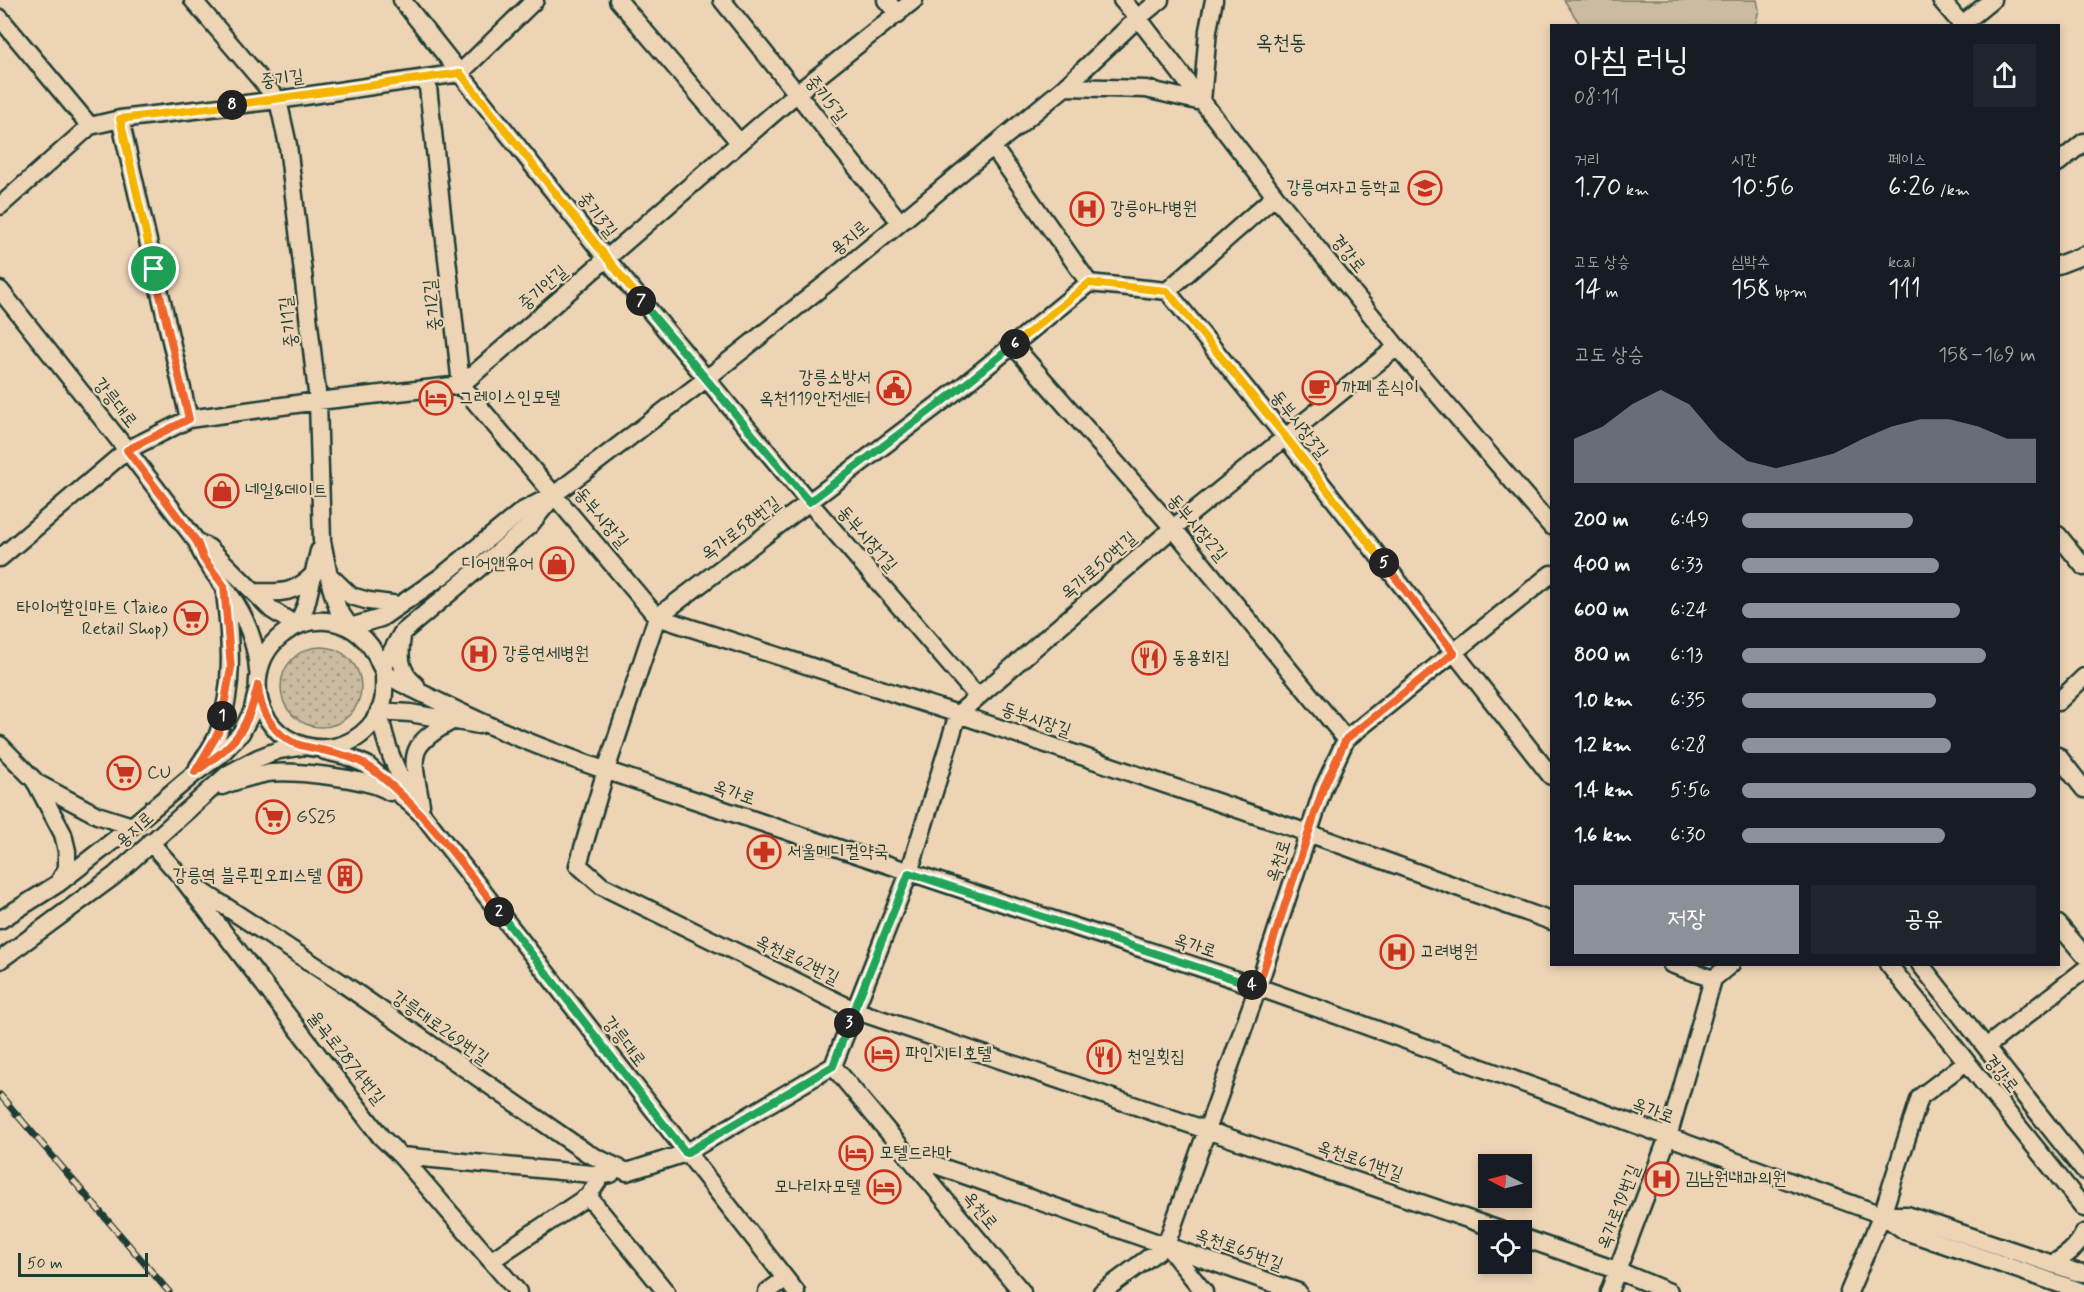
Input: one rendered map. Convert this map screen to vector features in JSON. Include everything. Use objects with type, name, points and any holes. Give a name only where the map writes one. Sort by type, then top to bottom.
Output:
[{"type":"street","points":[[193,0],[278,100]]},
{"type":"street","name":"중기3길","points":[[402,0],[606,258],[706,379]]},
{"type":"street","points":[[460,73],[535,0]]},
{"type":"street","points":[[618,0],[740,143]]},
{"type":"street","name":"중기5길","points":[[722,0],[900,222]]},
{"type":"street","points":[[886,0],[898,14]]},
{"type":"street","name":"중기안길","points":[[461,385],[797,93],[914,0]]},
{"type":"street","name":"경강로","points":[[1122,0],[1275,196],[1397,347],[1550,525]]},
{"type":"street","name":"용지로","points":[[350,627],[381,618],[442,576],[522,511],[555,494],[706,379],[827,283],[1065,87],[1160,0]]},
{"type":"street","points":[[1065,87],[1146,89],[1202,102],[1208,30],[1214,0]]},
{"type":"street","points":[[1941,0],[1961,24]]},
{"type":"street","points":[[1963,24],[1992,0]]},
{"type":"street","points":[[0,18],[90,126]]},
{"type":"street","name":"중기길","points":[[0,206],[90,126],[120,119],[278,100],[460,73]]},
{"type":"street","name":"중기2길","points":[[427,78],[461,385]]},
{"type":"street","name":"중기1길","points":[[278,100],[288,145],[318,401],[321,573],[338,609],[350,627]]},
{"type":"street","points":[[120,119],[189,419]]},
{"type":"street","points":[[2060,159],[2084,142]]},
{"type":"street","points":[[993,147],[1089,283],[1167,291],[1275,196]]},
{"type":"street","points":[[2060,264],[2084,255]]},
{"type":"street","name":"옥가로58번길","points":[[657,617],[964,385],[1089,283]]},
{"type":"street","name":"강릉대로","points":[[0,290],[197,542]]},
{"type":"street","name":"동부시장3길","points":[[1167,291],[1285,436],[1550,775]]},
{"type":"street","name":"동부시장2길","points":[[1013,345],[1173,528],[1346,739]]},
{"type":"street","name":"옥가로50번길","points":[[833,1066],[909,873],[958,714],[1173,528],[1397,347]]},
{"type":"street","name":"동부시장1길","points":[[706,379],[977,696]]},
{"type":"street","points":[[0,558],[127,450],[189,419],[318,401],[461,385],[555,494]]},
{"type":"street","name":"용지로","points":[[402,633],[530,525],[555,494]]},
{"type":"street","name":"동부시장길","points":[[555,494],[657,617],[958,714],[1308,833],[1550,921]]},
{"type":"street","points":[[2060,537],[2084,567]]},
{"type":"street","points":[[197,542],[203,558],[232,597],[249,630],[257,662],[258,698],[266,717],[279,733],[297,744],[346,756],[367,765],[423,815]]},
{"type":"street","points":[[197,542],[209,548],[272,610],[297,626]]},
{"type":"street","points":[[254,592],[275,593],[291,590],[321,573]]},
{"type":"street","points":[[321,573],[351,596],[399,605]]},
{"type":"street","points":[[297,626],[321,573]]},
{"type":"street","name":"옥천로","points":[[908,1155],[1166,1245],[1258,987],[1323,789],[1346,739],[1550,575]]},
{"type":"street","points":[[195,772],[218,733],[228,688],[231,668],[224,586]]},
{"type":"street","points":[[606,770],[657,617]]},
{"type":"street","points":[[258,681],[263,657],[275,641],[291,628],[310,621],[331,621],[350,627],[367,639],[383,669],[400,682],[491,726]]},
{"type":"street","points":[[312,747],[340,746],[360,736],[375,720],[384,700],[383,669],[402,633]]},
{"type":"street","points":[[402,633],[399,652],[401,668],[410,680],[429,695]]},
{"type":"street","points":[[2060,700],[2084,677]]},
{"type":"street","name":"용지로","points":[[0,920],[59,883],[132,826],[195,772],[220,755],[241,733],[252,712],[258,681]]},
{"type":"street","points":[[379,711],[410,713],[491,726]]},
{"type":"street","points":[[379,711],[395,770],[423,815]]},
{"type":"street","points":[[423,815],[415,753],[423,739],[452,721]]},
{"type":"street","name":"옥가로","points":[[491,726],[606,770],[909,873],[1258,987],[1882,1215],[1905,1231],[2059,1287],[2083,1292]]},
{"type":"street","points":[[0,745],[34,781],[63,834],[67,851],[67,868],[59,883]]},
{"type":"street","name":"용지로","points":[[0,960],[114,876],[228,774],[279,750],[312,747]]},
{"type":"street","points":[[2060,759],[2084,789]]},
{"type":"street","name":"옥천로62번길","points":[[606,770],[578,865],[602,886],[854,1010],[1208,1129]]},
{"type":"street","points":[[207,792],[265,774],[360,780],[381,786],[423,815]]},
{"type":"street","points":[[34,781],[97,815],[132,826]]},
{"type":"street","name":"강릉대로","points":[[423,815],[790,1286]]},
{"type":"street","name":"율곡로2874번길","points":[[150,842],[182,878],[381,1137],[401,1155],[518,1292]]},
{"type":"street","name":"강릉대로269번길","points":[[182,878],[354,992],[587,1153],[627,1172]]},
{"type":"street","points":[[2060,926],[2084,955]]},
{"type":"street","points":[[1676,966],[1713,980]]},
{"type":"street","points":[[1702,966],[1713,980]]},
{"type":"street","points":[[1713,980],[1729,966]]},
{"type":"street","name":"경강로","points":[[1890,966],[2084,1208]]},
{"type":"street","name":"경강로","points":[[1922,966],[2084,1171]]},
{"type":"street","points":[[1986,1047],[2084,970]]},
{"type":"street","name":"옥가로19번길","points":[[1608,1292],[1668,1137],[1713,980]]},
{"type":"street","points":[[1849,1292],[1882,1215],[1920,1097],[1966,1062]]},
{"type":"street","points":[[401,1155],[602,1175],[627,1172],[686,1153],[833,1066]]},
{"type":"street","name":"옥천로","points":[[833,1066],[1022,1292]]},
{"type":"street","name":"옥천로61번길","points":[[1208,1129],[1478,1222]]},
{"type":"street","points":[[492,1260],[588,1196],[602,1175]]},
{"type":"street","points":[[588,1196],[666,1292]]},
{"type":"street","name":"옥가로","points":[[1882,1215],[1907,1215],[2084,1273]]},
{"type":"street","points":[[2052,1264],[2078,1244],[2084,1233]]},
{"type":"street","points":[[1532,1241],[1616,1270],[1669,1292]]},
{"type":"street","points":[[1102,1292],[1166,1245],[1204,1292]]},
{"type":"street","name":"옥천로65번길","points":[[1166,1245],[1298,1292]]},
{"type":"street","points":[[767,1292],[790,1286]]},
{"type":"shaded area","points":[[1564,0],[1757,0],[1759,10],[1755,24],[1580,24]]},
{"type":"shaded area","points":[[321,647],[336,650],[349,659],[358,672],[361,687],[358,702],[349,715],[336,724],[321,727],[306,724],[293,715],[284,702],[281,687],[284,672],[293,659],[306,650]]},
{"type":"railway","points":[[0,1095],[169,1292]]},
{"type":"place","name":"강릉여자고등학교","points":[[1425,188]]},
{"type":"place","name":"강릉아나병원","points":[[1087,209]]},
{"type":"place","name":"강릉소방서 옥천119안전센터","points":[[894,388]]},
{"type":"place","name":"까페 춘식이","points":[[1319,388]]},
{"type":"place","name":"그레이스인모텔","points":[[436,398]]},
{"type":"place","name":"네일&데이트","points":[[222,491]]},
{"type":"place","name":"디어앤유어","points":[[557,564]]},
{"type":"place","name":"타이어할인마트 (Taieo Retail Shop)","points":[[191,618]]},
{"type":"place","name":"강릉연세병원","points":[[479,654]]},
{"type":"place","name":"동용회집","points":[[1149,658]]},
{"type":"place","name":"CU","points":[[124,773]]},
{"type":"place","name":"GS25","points":[[273,817]]},
{"type":"place","name":"서울메디컬약국","points":[[764,852]]},
{"type":"place","name":"강릉역 블루핀오피스텔","points":[[345,876]]},
{"type":"place","name":"고려병원","points":[[1397,952]]},
{"type":"place","name":"파인시티호텔","points":[[882,1054]]},
{"type":"place","name":"천일횟집","points":[[1104,1057]]},
{"type":"place","name":"모텔드라마","points":[[856,1153]]},
{"type":"place","name":"김남원내과의원","points":[[1662,1179]]},
{"type":"place","name":"모나리자모텔","points":[[884,1187]]},
{"type":"district","name":"옥천동","points":[[1281,43]]},
{"type":"route","points":[[460,73],[606,258],[809,502],[964,385],[1089,283],[1167,291],[1285,436],[1454,653],[1346,739],[1323,789],[1258,987],[909,873],[833,1066],[686,1153],[438,833],[423,815],[367,765],[346,756],[297,744],[279,733],[266,717],[258,698],[258,685],[252,712],[241,733],[220,755],[195,772],[218,733],[231,668],[230,644],[224,586],[203,558],[197,542],[127,450],[189,419],[154,269],[120,119],[278,100],[460,73]]}]
